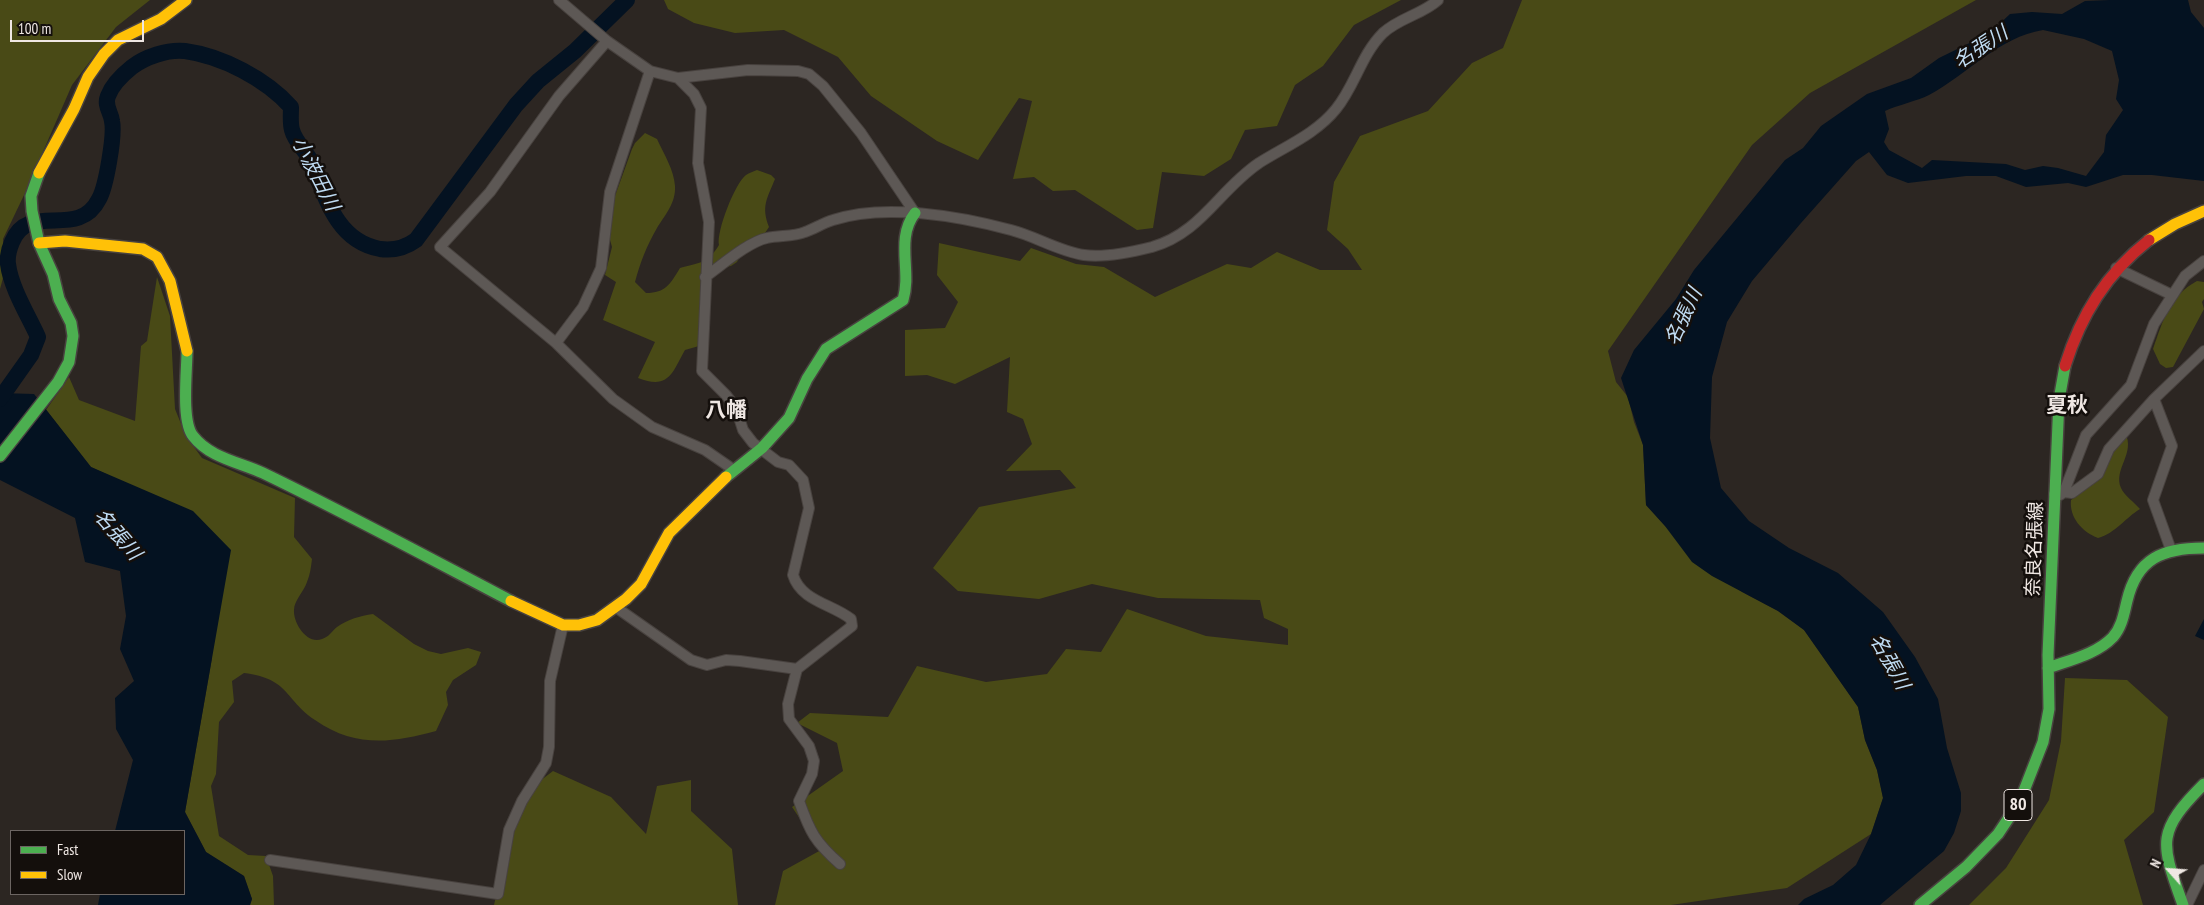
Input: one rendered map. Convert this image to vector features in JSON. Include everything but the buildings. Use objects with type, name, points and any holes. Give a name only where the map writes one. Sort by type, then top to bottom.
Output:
[{"type":"street","points":[[0,456],[58,382],[69,362],[73,336],[70,323],[61,305],[53,274],[38,239],[32,212],[31,196],[39,172],[74,109],[93,67],[118,40],[161,19],[186,0]]},
{"type":"street","points":[[559,0],[606,41],[650,71],[678,78],[748,70],[798,71],[809,74],[823,86],[861,133],[915,213]]},
{"type":"street","points":[[705,276],[756,242],[766,238],[803,233],[833,220],[875,213],[929,212],[952,219],[989,224],[1084,255],[1109,255],[1152,247],[1181,235],[1202,219],[1225,191],[1258,164],[1316,127],[1336,110],[1369,49],[1385,31],[1438,0]]},
{"type":"street","points":[[606,41],[559,96],[490,192],[440,247],[556,344],[613,399],[652,427],[704,450],[734,470]]},
{"type":"street","points":[[556,344],[582,306],[600,268],[612,184],[650,71]]},
{"type":"street","points":[[678,78],[694,94],[701,108],[698,163],[709,222],[702,371],[736,408],[743,430],[753,443],[778,462],[788,465],[803,480],[809,508],[793,575],[796,585],[805,594],[845,615],[850,620],[852,626],[797,669],[788,704],[789,719],[809,746],[814,761],[812,774],[799,801],[810,831],[820,846],[840,864]]},
{"type":"street","name":"奈良名張線","points":[[1920,905],[1979,856],[1998,834],[2020,801],[2035,764],[2047,724],[2048,668],[2059,493],[2059,400],[2065,361],[2084,313],[2116,268],[2129,255],[2160,232],[2204,211]]},
{"type":"street","points":[[38,239],[143,249],[151,252],[162,263],[170,281],[187,346],[186,421],[192,434],[206,449],[261,472],[540,616],[563,625],[588,623],[617,608],[641,584],[669,533],[734,470],[762,448],[788,418],[807,379],[826,349],[904,300],[907,292],[908,273],[906,228],[915,213]]},
{"type":"street","points":[[2204,261],[2189,271],[2172,295],[2148,335],[2131,385],[2090,430],[2059,493],[2072,493],[2098,474],[2109,448],[2154,399],[2204,351]]},
{"type":"street","points":[[2116,268],[2172,295]]},
{"type":"street","points":[[2154,399],[2172,446],[2153,500],[2171,550]]},
{"type":"street","points":[[2048,668],[2098,647],[2113,637],[2121,624],[2135,576],[2152,558],[2171,550],[2204,548]]},
{"type":"street","points":[[617,608],[691,660],[706,665],[726,660],[797,669]]},
{"type":"street","points":[[270,860],[498,894],[509,830],[522,801],[546,762],[549,747],[550,681],[563,625]]},
{"type":"street","points":[[2182,905],[2168,860],[2165,835],[2177,810],[2204,784]]},
{"type":"street","points":[[2187,905],[2204,870]]},
{"type":"shaded area","points":[[0,0],[150,0],[116,27],[72,85],[3,239],[3,278],[0,289]]},
{"type":"shaded area","points":[[664,0],[1401,0],[1354,25],[1323,66],[1295,85],[1277,126],[1245,130],[1231,159],[1204,176],[1162,172],[1153,228],[1137,230],[1075,190],[1053,191],[1034,177],[1013,179],[1032,101],[1019,98],[978,160],[937,141],[871,96],[838,57],[784,30],[735,33],[694,23],[668,9]]},
{"type":"shaded area","points":[[1522,0],[1976,0],[1810,93],[1752,145],[1608,351],[1616,382],[1628,397],[1634,422],[1643,445],[1646,505],[1665,526],[1742,592],[1778,611],[1804,630],[1858,707],[1865,740],[1877,770],[1883,798],[1871,834],[1787,888],[1671,905],[775,905],[783,871],[821,850],[792,807],[843,771],[837,743],[797,723],[810,713],[888,717],[917,666],[986,682],[1047,674],[1066,649],[1101,652],[1127,609],[1206,636],[1288,645],[1288,629],[1264,618],[1260,600],[1158,598],[1092,584],[1039,599],[958,591],[933,568],[979,507],[1076,488],[1060,470],[1006,471],[1032,444],[1023,419],[1007,412],[1010,357],[955,384],[927,375],[905,376],[905,330],[945,328],[958,302],[937,275],[939,243],[1020,261],[1031,248],[1076,264],[1104,267],[1155,297],[1227,264],[1251,268],[1277,252],[1320,270],[1362,270],[1348,249],[1327,230],[1334,182],[1360,136],[1428,111],[1472,63],[1503,48]]},
{"type":"shaded area","points":[[645,133],[657,139],[671,168],[675,186],[672,203],[650,241],[635,282],[646,293],[653,293],[663,289],[670,283],[680,268],[707,259],[715,251],[719,245],[720,230],[727,208],[737,187],[746,175],[757,170],[771,175],[775,179],[767,197],[765,208],[769,227],[765,233],[746,243],[737,262],[731,266],[709,270],[699,346],[685,350],[673,372],[668,377],[657,382],[638,378],[655,342],[603,320],[616,282],[605,275],[612,247],[607,229],[611,207],[632,149]]},
{"type":"shaded area","points":[[157,277],[170,316],[175,409],[186,436],[202,458],[295,498],[294,537],[312,559],[306,585],[294,607],[294,615],[302,632],[311,639],[322,639],[345,622],[373,614],[414,644],[428,651],[441,654],[468,648],[481,652],[476,665],[453,680],[446,692],[448,705],[436,731],[389,740],[359,739],[330,729],[305,712],[285,690],[270,680],[244,673],[232,681],[234,702],[219,722],[216,774],[211,786],[219,836],[248,855],[266,856],[273,876],[274,905],[250,905],[252,899],[244,876],[206,852],[185,812],[212,658],[108,475],[91,467],[46,410],[69,377],[79,400],[135,421],[141,346],[147,341]]},
{"type":"shaded area","points":[[2197,281],[2204,282],[2204,299],[2202,302],[2204,309],[2173,367],[2166,368],[2160,364],[2153,349],[2160,329],[2173,302],[2187,287]]},
{"type":"shaded area","points":[[2125,433],[2128,447],[2119,481],[2122,491],[2140,509],[2110,533],[2098,538],[2082,528],[2074,518],[2071,500],[2100,477],[2111,450]]},
{"type":"shaded area","points":[[2065,678],[2127,680],[2168,717],[2154,812],[2124,840],[2143,905],[1969,905],[2006,868],[2049,800],[2061,741]]},
{"type":"shaded area","points":[[553,771],[611,797],[646,834],[657,786],[691,780],[691,811],[732,849],[738,905],[494,905],[519,797]]},
{"type":"water","name":"名張川","points":[[2188,0],[2191,12],[2204,28],[2204,181],[2152,175],[2123,175],[2086,187],[2068,183],[2026,187],[1996,176],[1966,176],[1908,183],[1887,175],[1869,152],[1856,161],[1752,281],[1727,322],[1712,377],[1710,438],[1721,488],[1749,521],[1789,548],[1838,573],[1883,612],[1915,657],[1938,699],[1947,748],[1961,793],[1961,811],[1954,833],[1944,851],[1880,905],[1798,905],[1804,899],[1833,885],[1856,865],[1871,834],[1883,798],[1877,770],[1865,740],[1858,707],[1804,630],[1778,611],[1712,576],[1692,562],[1665,526],[1646,505],[1643,445],[1621,378],[1634,350],[1676,299],[1694,270],[1785,160],[1803,148],[1821,126],[1867,94],[1911,78],[1939,58],[1990,33],[2010,14],[2032,12],[2062,14],[2085,1]],"holes":[[[2043,30],[2084,39],[2112,51],[2119,80],[2116,99],[2123,110],[2106,135],[2104,152],[2086,176],[2043,166],[2025,170],[2006,164],[1932,160],[1922,168],[1889,150],[1884,142],[1889,129],[1885,111],[1929,95],[2012,40]]]},
{"type":"water","name":"名張川","points":[[0,393],[34,394],[91,467],[193,511],[231,550],[185,812],[206,852],[244,876],[252,899],[250,905],[98,905],[100,895],[185,895],[185,830],[115,830],[133,760],[116,729],[115,698],[134,681],[120,649],[126,616],[120,571],[85,562],[75,518],[0,480]]},
{"type":"water","points":[[2204,619],[2204,640],[2195,636]]},
{"type":"waterway","name":"小波田川","points":[[0,399],[31,355],[38,337],[16,292],[10,273],[8,258],[12,242],[20,230],[30,223],[79,218],[90,211],[99,199],[107,173],[113,128],[107,100],[118,80],[137,63],[164,53],[185,51],[214,58],[242,70],[269,87],[291,107],[292,130],[298,143],[310,159],[328,204],[343,228],[365,244],[390,250],[403,247],[416,240],[516,105],[538,81],[575,51],[627,0]]},
{"type":"traffic: fast","points":[[0,456],[58,382],[69,362],[73,336],[71,323],[59,299],[53,274],[39,243],[32,211],[31,196],[39,173]]},
{"type":"traffic: fast","points":[[726,477],[762,448],[789,418],[807,379],[826,349],[903,300],[906,278],[906,233],[915,213]]},
{"type":"traffic: fast","points":[[187,351],[186,408],[189,429],[193,436],[208,450],[294,488],[511,601]]},
{"type":"traffic: fast","points":[[1920,905],[1966,867],[1998,834],[2020,801],[2043,742],[2049,709],[2048,655],[2059,400],[2065,366]]},
{"type":"traffic: fast","points":[[2048,668],[2091,652],[2107,643],[2113,637],[2121,624],[2131,586],[2145,565],[2154,558],[2176,550],[2204,548]]},
{"type":"traffic: fast","points":[[2183,905],[2170,867],[2167,840],[2170,827],[2177,815],[2204,784]]},
{"type":"traffic: slow","points":[[39,173],[74,109],[88,77],[104,54],[118,40],[161,19],[186,0]]},
{"type":"traffic: slow","points":[[2149,240],[2175,224],[2204,211]]},
{"type":"traffic: slow","points":[[39,243],[65,241],[143,249],[157,257],[170,281],[187,351]]},
{"type":"traffic: slow","points":[[511,601],[563,625],[579,625],[597,620],[626,599],[641,584],[669,533],[726,477]]},
{"type":"traffic: jam","points":[[2065,366],[2071,347],[2097,297],[2120,267],[2149,240]]},
{"type":"district","name":"夏秋","points":[[2067,406]]},
{"type":"district","name":"八幡","points":[[726,411]]}]
